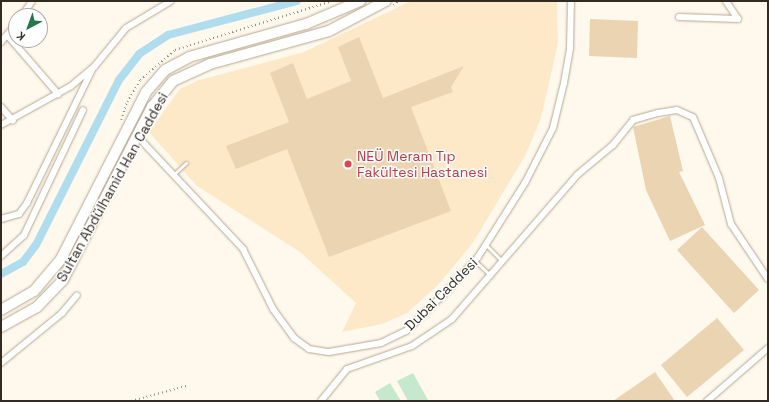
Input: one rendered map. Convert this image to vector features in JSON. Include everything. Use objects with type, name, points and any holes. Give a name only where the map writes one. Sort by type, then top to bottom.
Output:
[{"type":"main road","name":"Sultan Abdülhamid Han Caddesi","points":[[1,310],[34,291],[61,259],[146,92],[165,70],[189,57],[306,24],[360,1]]},
{"type":"main road","name":"Sultan Abdülhamid Han Caddesi","points":[[1,327],[37,307],[63,280],[158,97],[181,76],[210,64],[329,31],[387,5]]},
{"type":"street","points":[[1,219],[19,214],[27,203],[94,67],[126,28],[171,1]]},
{"type":"street","name":"Dubai Caddesi","points":[[138,137],[243,249],[285,327],[309,349],[348,351],[380,343],[406,330],[474,260],[486,245],[525,184],[552,128],[570,48],[571,1]]},
{"type":"street","points":[[679,17],[738,19],[726,1]]},
{"type":"street","points":[[1,42],[8,36]]},
{"type":"street","points":[[18,48],[58,94]]},
{"type":"street","points":[[1,125],[13,120],[58,94],[94,67]]},
{"type":"street","points":[[1,107],[13,120]]},
{"type":"street","points":[[1,256],[24,235],[83,110]]},
{"type":"street","points":[[322,401],[347,369],[412,346],[437,330],[491,276],[552,202],[613,145],[633,120],[677,110],[693,117],[719,178],[731,224],[768,279]]},
{"type":"street","points":[[1,363],[62,313],[77,295]]},
{"type":"street","points":[[707,401],[768,348]]},
{"type":"lane","points":[[173,175],[186,163]]},
{"type":"lane","points":[[486,245],[503,262]]},
{"type":"lane","points":[[474,260],[491,276]]},
{"type":"path","points":[[387,5],[399,1]]},
{"type":"path","points":[[131,401],[186,386]]},
{"type":"shaded area","name":"NEÜ Meram Tıp Fakültesi Hastanesi","points":[[411,1],[557,1],[558,43],[541,118],[525,156],[472,244],[438,285],[407,313],[382,324],[342,332],[356,303],[300,252],[197,186],[149,132],[180,89],[196,81],[304,52]]},
{"type":"green space","points":[[413,373],[428,400],[408,401],[397,381]]},
{"type":"green space","points":[[390,383],[401,401],[380,401],[375,392]]},
{"type":"building","points":[[590,19],[638,21],[637,58],[589,56]]},
{"type":"building","points":[[359,37],[383,98],[464,66],[451,87],[453,92],[411,107],[451,211],[329,257],[287,149],[236,169],[226,146],[289,122],[270,73],[293,63],[307,99],[351,81],[338,47]]},
{"type":"building","points":[[670,116],[683,171],[679,172],[705,225],[670,241],[646,190],[633,127]]},
{"type":"building","points":[[702,227],[759,290],[734,313],[677,250]]},
{"type":"building","points":[[717,318],[744,350],[687,397],[661,365]]},
{"type":"building","points":[[655,372],[675,401],[613,401]]},
{"type":"waterway","points":[[1,274],[23,262],[36,245],[119,80],[139,54],[168,35],[297,1]]},
{"type":"place","name":"NEÜ Meram Tıp Fakültesi Hastanesi","points":[[348,164]]}]
